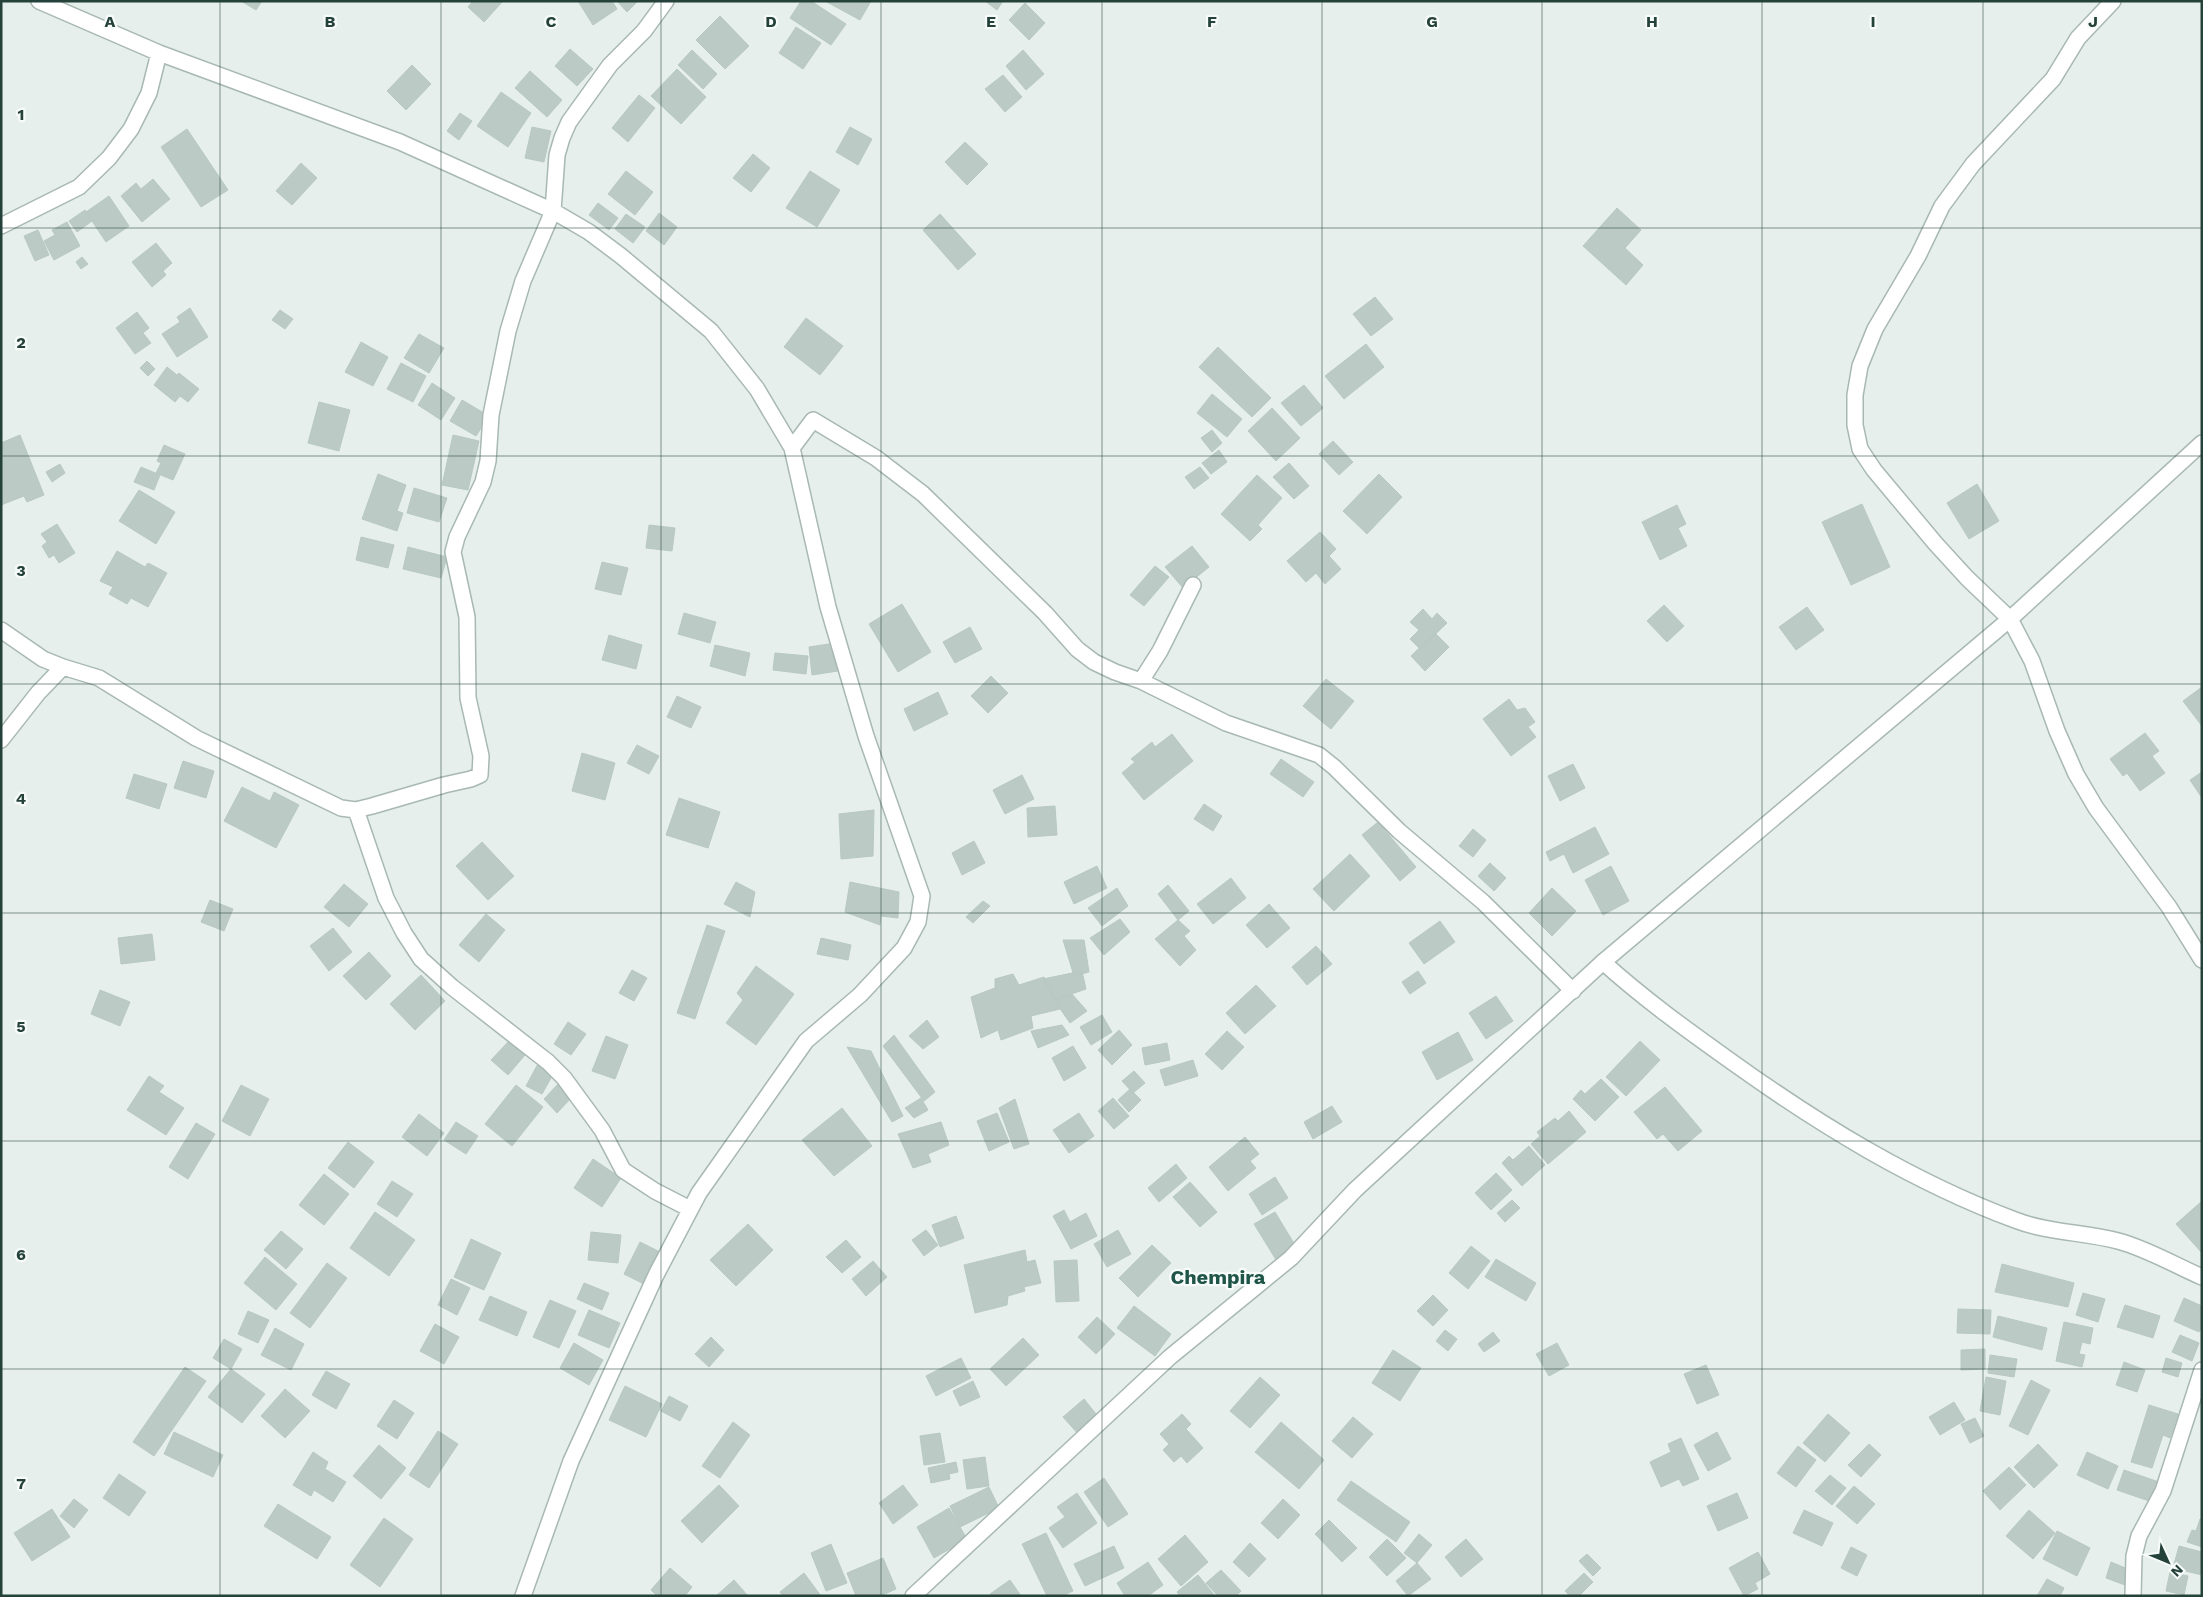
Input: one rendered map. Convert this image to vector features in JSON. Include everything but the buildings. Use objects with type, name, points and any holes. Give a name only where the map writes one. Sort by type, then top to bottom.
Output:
[{"type":"street","points":[[39,1],[159,53],[400,142],[553,211],[589,232],[621,256],[711,331],[757,388],[792,448],[828,607],[866,736],[922,896],[918,922],[904,948],[860,995],[806,1041],[690,1209],[656,1275],[571,1461],[523,1596]]},
{"type":"street","points":[[1,630],[43,659],[99,678],[196,738],[341,808],[356,810],[471,779],[481,772],[481,756],[468,698],[467,617],[453,552],[463,520],[484,482],[491,415],[508,331],[523,280],[553,211],[556,154],[569,122],[610,65],[644,31],[666,1]]},
{"type":"street","points":[[2113,1],[2078,38],[2053,79],[1973,164],[1942,206],[1918,256],[1875,329],[1860,366],[1856,388],[1855,425],[1860,449],[1874,470],[1935,543],[1967,578],[2010,619],[2032,661],[2057,730],[2076,774],[2096,808],[2169,908],[2202,960]]},
{"type":"street","points":[[1,226],[79,187],[109,158],[131,129],[148,93],[159,53]]},
{"type":"street","points":[[792,448],[813,420],[876,458],[922,494],[1045,613],[1077,648],[1094,662],[1141,681],[1226,723],[1310,752],[1326,761],[1400,831],[1483,902],[1573,991]]},
{"type":"street","points":[[913,1596],[1170,1357],[1292,1258],[1355,1190],[1603,962],[2010,619],[2202,443]]},
{"type":"street","points":[[1141,681],[1160,651],[1193,585]]},
{"type":"street","points":[[1,740],[63,667]]},
{"type":"street","points":[[356,810],[386,898],[421,959],[452,987],[554,1067],[602,1130],[623,1170],[647,1186],[690,1209]]},
{"type":"street","points":[[1603,962],[1646,1000],[1745,1072],[1830,1129],[1881,1158],[2016,1220],[2044,1229],[2119,1242],[2146,1251],[2202,1277]]},
{"type":"street","points":[[2133,1596],[2134,1556],[2139,1536],[2163,1492],[2202,1370]]},
{"type":"district","name":"Chempira","points":[[1218,1277]]}]
